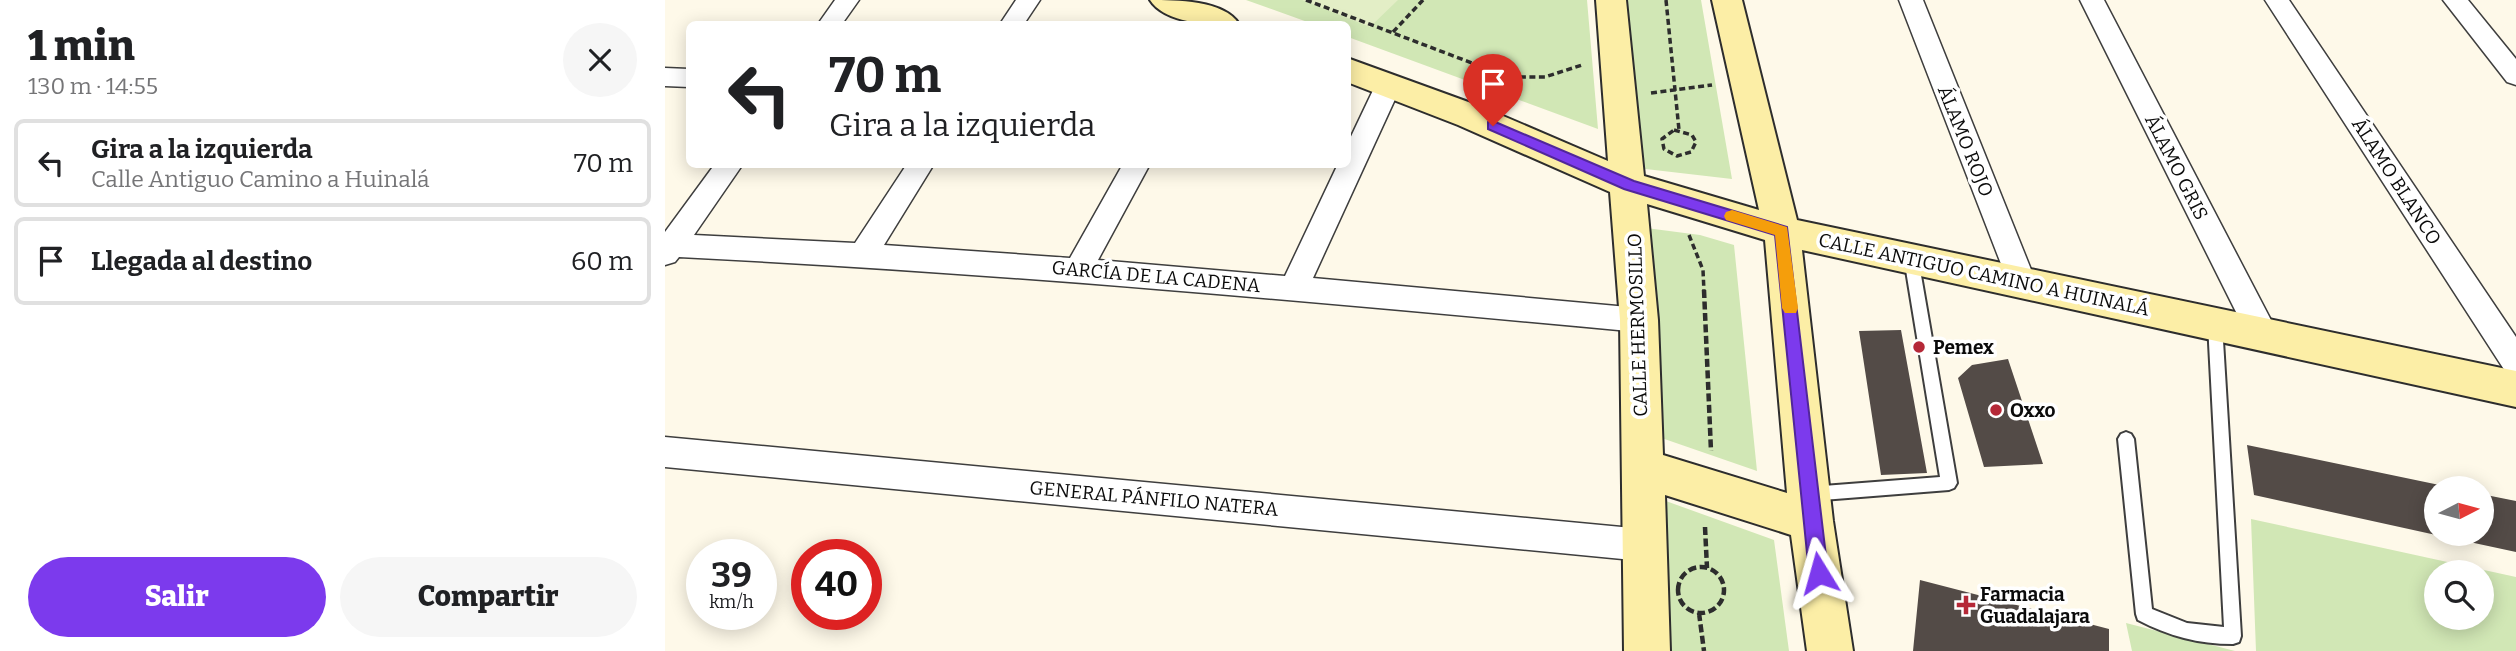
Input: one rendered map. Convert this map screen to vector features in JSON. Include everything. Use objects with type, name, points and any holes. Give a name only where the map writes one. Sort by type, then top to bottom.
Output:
[{"type":"street","points":[[832,21],[847,0]]},
{"type":"street","points":[[1014,21],[1028,0]]},
{"type":"street","points":[[1165,0],[1213,21]]},
{"type":"street","name":"CALLE HERMOSILLO","points":[[1611,0],[1639,320],[1647,651]]},
{"type":"street","points":[[1727,0],[1782,231],[1810,507],[1830,651]]},
{"type":"street","name":"ÁLAMO ROJO","points":[[1910,0],[2022,282]]},
{"type":"street","name":"ÁLAMO GRIS","points":[[2092,0],[2262,333]]},
{"type":"street","name":"ÁLAMO BLANCO","points":[[2277,0],[2516,362]]},
{"type":"street","points":[[2455,0],[2516,76]]},
{"type":"street","name":"CALLE ANTIGUO CAMINO A HUINALÁ","points":[[1351,70],[1470,116],[1629,185],[1782,231],[2516,389]]},
{"type":"street","points":[[665,76],[686,78]]},
{"type":"street","points":[[1351,166],[1389,84]]},
{"type":"street","points":[[669,250],[727,168]]},
{"type":"street","points":[[864,253],[918,168]]},
{"type":"street","points":[[1078,270],[1135,168]]},
{"type":"street","points":[[1294,288],[1350,168]]},
{"type":"street","name":"GARCÍA DE LA CADENA","points":[[669,250],[864,253],[1294,288],[1639,320]]},
{"type":"street","name":"GENERAL PÁNFILO NATERA","points":[[665,452],[1643,545]]},
{"type":"street","points":[[1641,468],[1810,507]]},
{"type":"lane","points":[[1810,507],[1949,483],[1911,258]]},
{"type":"lane","points":[[2126,439],[2144,614],[2167,628],[2201,636],[2233,636],[2215,323]]},
{"type":"path","points":[[1306,0],[1509,77],[1545,77],[1593,61]]},
{"type":"path","points":[[1392,33],[1423,0]]},
{"type":"path","points":[[1666,0],[1679,130]]},
{"type":"path","points":[[1641,94],[1717,85]]},
{"type":"path","points":[[1679,130],[1692,135],[1696,142],[1695,149],[1683,156],[1672,155],[1662,145],[1666,134],[1679,130]]},
{"type":"path","points":[[1682,164],[1683,156]]},
{"type":"path","points":[[1689,234],[1703,270],[1711,453]]},
{"type":"path","points":[[1704,515],[1707,568]]},
{"type":"path","points":[[1707,568],[1723,582],[1724,595],[1719,607],[1699,613],[1685,606],[1681,600],[1679,582],[1688,570],[1707,568]]},
{"type":"path","points":[[1699,613],[1704,651]]},
{"type":"green space","points":[[1246,0],[1587,0],[1598,129],[1351,38],[1351,21],[1305,21]]},
{"type":"green space","points":[[1302,0],[1398,0],[1370,27]]},
{"type":"green space","points":[[1619,0],[1701,0],[1732,179],[1637,168]]},
{"type":"green space","points":[[1646,228],[1700,235],[1734,245],[1757,471],[1650,434]]},
{"type":"green space","points":[[1652,496],[1774,540],[1789,651],[1662,651]]},
{"type":"green space","points":[[2251,519],[2438,560],[2424,560],[2424,630],[2494,630],[2494,572],[2516,577],[2516,651],[2256,651]]},
{"type":"green space","points":[[2126,623],[2235,651],[2132,651]]},
{"type":"building","points":[[1901,330],[1927,473],[1881,475],[1859,331]]},
{"type":"building","points":[[2008,359],[2043,464],[1984,467],[1958,378],[1972,365]]},
{"type":"building","points":[[2247,445],[2424,482],[2424,532],[2254,495]]},
{"type":"building","points":[[2494,497],[2516,501],[2516,552],[2488,546],[2494,546]]},
{"type":"building","name":"Farmacia Guadalajara","points":[[1920,580],[2109,629],[2109,651],[1913,651]]},
{"type":"slow traffic","points":[[1732,216],[1782,231],[1790,308]]},
{"type":"place","name":"Pemex","points":[[1919,347]]},
{"type":"place","name":"Oxxo","points":[[1996,410]]},
{"type":"place","name":"Farmacia Guadalajara","points":[[1966,605]]},
{"type":"route","points":[[1493,126],[1629,185],[1782,231],[1811,521],[1819,573]]}]
